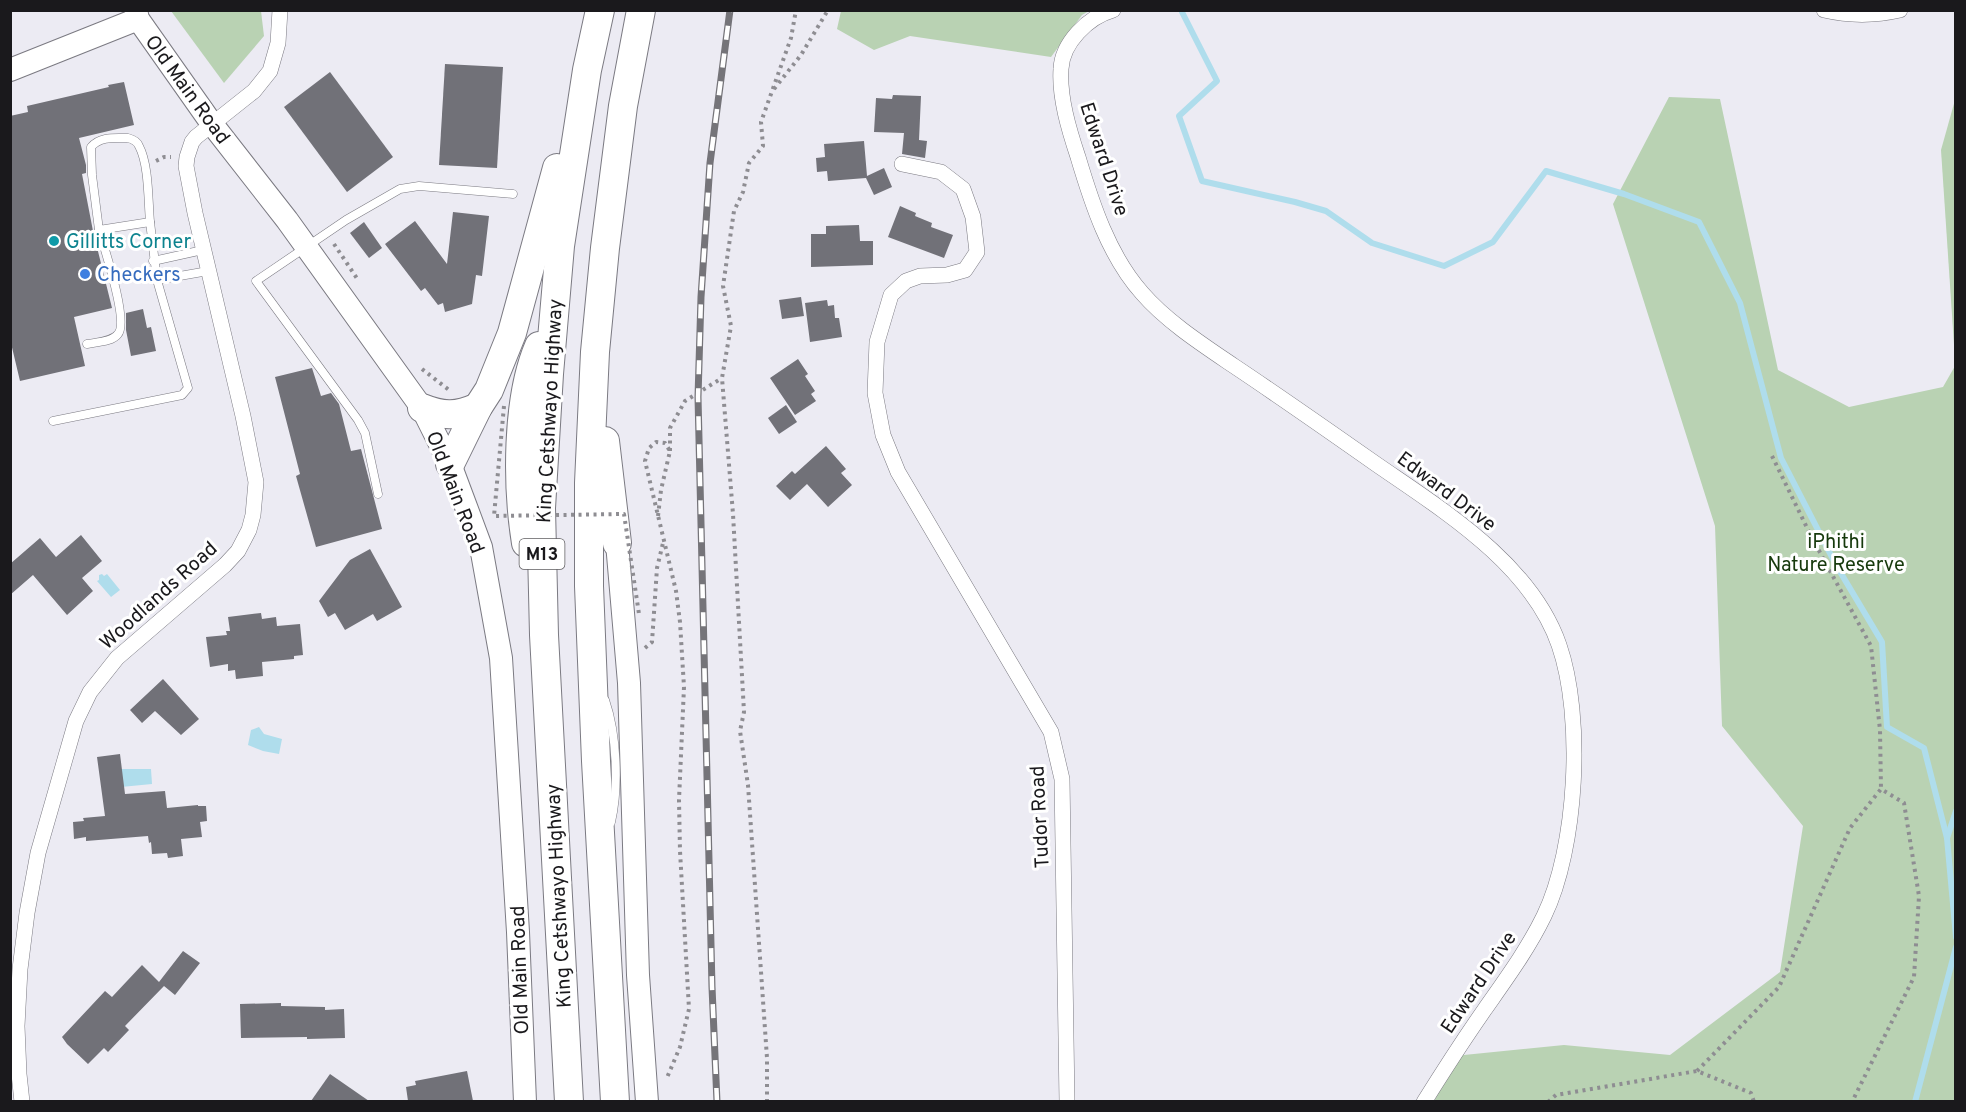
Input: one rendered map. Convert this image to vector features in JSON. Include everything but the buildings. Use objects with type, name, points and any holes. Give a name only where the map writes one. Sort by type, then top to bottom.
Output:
[{"type":"highway","name":"King Cetshwayo Highway","points":[[569,1101],[543,606],[541,508],[560,246],[587,70],[600,10]]},
{"type":"highway","name":"M13","points":[[615,1101],[592,665],[589,483],[595,352],[604,248],[623,106],[641,10]]},
{"type":"highway","points":[[450,464],[491,406],[493,379],[512,333],[543,215],[587,70]]},
{"type":"highway","points":[[595,352],[617,543]]},
{"type":"highway","points":[[422,408],[433,413],[460,415],[491,406]]},
{"type":"street","points":[[187,157],[192,141],[254,91],[270,71],[278,43],[280,10]]},
{"type":"street","name":"Edward Drive","points":[[1113,10],[1104,13],[1083,28],[1064,54],[1060,70],[1065,117],[1091,199],[1120,262],[1142,294],[1186,333],[1445,512],[1506,564],[1541,606],[1560,646],[1574,709],[1574,770],[1567,838],[1558,879],[1546,913],[1529,946],[1424,1101]]},
{"type":"street","points":[[1824,10],[1862,15],[1877,15],[1900,10]]},
{"type":"street","points":[[10,70],[137,15]]},
{"type":"street","name":"Old Main Road","points":[[137,15],[212,124],[306,248],[422,408],[450,464],[480,547],[501,658],[518,932],[525,1101]]},
{"type":"street","name":"Woodlands Road","points":[[22,1101],[17,1026],[20,969],[27,913],[38,853],[76,721],[90,692],[117,658],[225,565],[238,551],[246,538],[253,515],[256,482],[243,416],[188,180],[187,157]]},
{"type":"street","name":"Tudor Road","points":[[902,164],[941,172],[963,189],[973,217],[977,252],[965,270],[947,275],[920,276],[906,281],[891,295],[877,342],[875,393],[883,435],[898,472],[1052,732],[1062,779],[1067,1101]]},
{"type":"street","points":[[617,543],[629,683],[638,975],[647,1098]]},
{"type":"lane","points":[[53,421],[182,395],[188,388],[153,261],[145,166],[139,145],[135,140],[128,138],[104,139],[95,142],[91,147],[99,230],[118,300],[122,324],[120,333],[114,338],[87,344]]},
{"type":"lane","points":[[378,494],[365,433],[358,420],[256,281],[327,233],[405,187],[419,186],[513,194]]},
{"type":"lane","points":[[99,230],[150,222]]},
{"type":"lane","points":[[153,261],[203,250]]},
{"type":"lane","points":[[157,280],[208,271]]},
{"type":"path","points":[[767,1101],[767,1058],[748,785],[740,730],[744,712],[733,514],[722,378],[731,326],[723,286],[734,211],[743,192],[749,163],[763,146],[761,122],[791,39],[796,10]]},
{"type":"path","points":[[772,92],[801,55],[828,10]]},
{"type":"path","points":[[145,166],[164,157],[187,157]]},
{"type":"path","points":[[327,233],[363,286]]},
{"type":"path","points":[[416,361],[422,370],[453,393]]},
{"type":"path","points":[[658,516],[670,451],[670,428],[685,401],[722,378]]},
{"type":"path","points":[[493,379],[505,393],[491,406],[494,516],[624,514],[640,623]]},
{"type":"path","points":[[647,1098],[668,1078],[680,1047],[690,1009],[679,800],[684,715],[683,659],[676,591],[645,461],[649,448],[656,442],[665,443],[670,451]]},
{"type":"path","points":[[1697,1071],[1779,987],[1850,828],[1881,789],[1880,730],[1871,646],[1811,536],[1772,456]]},
{"type":"path","points":[[641,642],[641,651],[652,642],[657,568],[664,540]]},
{"type":"path","points":[[1852,1101],[1914,976],[1919,896],[1904,803],[1881,789]]},
{"type":"path","points":[[1548,1101],[1556,1095],[1697,1071],[1751,1093],[1754,1101]]},
{"type":"green space","points":[[171,11],[261,11],[264,36],[224,83]]},
{"type":"green space","points":[[841,11],[1089,11],[1082,15],[1051,57],[910,36],[874,50],[837,29]]},
{"type":"green space","name":"iPhithi Nature Reserve","points":[[1669,97],[1720,99],[1778,370],[1849,407],[1943,387],[1955,366],[1955,1101],[1434,1102],[1454,1056],[1564,1045],[1670,1055],[1780,972],[1803,826],[1722,726],[1715,526],[1613,204]]},
{"type":"green space","points":[[1955,100],[1955,360],[1941,150]]},
{"type":"water","points":[[107,574],[120,590],[111,597],[97,581],[99,575],[104,576]]},
{"type":"water","points":[[259,727],[264,734],[282,739],[279,754],[248,745],[251,730]]},
{"type":"water","points":[[119,769],[151,769],[152,784],[121,787]]},
{"type":"waterway","points":[[1182,12],[1217,81],[1179,116],[1202,181],[1326,211],[1372,243],[1444,266],[1493,242],[1546,171],[1624,194],[1699,222],[1740,303],[1781,458],[1836,565],[1882,642],[1887,727],[1924,748],[1947,838]]},
{"type":"waterway","points":[[1956,811],[1947,838],[1956,937]]},
{"type":"waterway","points":[[1915,1102],[1956,947]]},
{"type":"railway","points":[[717,1102],[712,987],[698,397],[701,297],[710,163],[730,10]]},
{"type":"place","name":"Gillitts Corner","points":[[54,241]]},
{"type":"place","name":"Checkers","points":[[85,274]]}]
